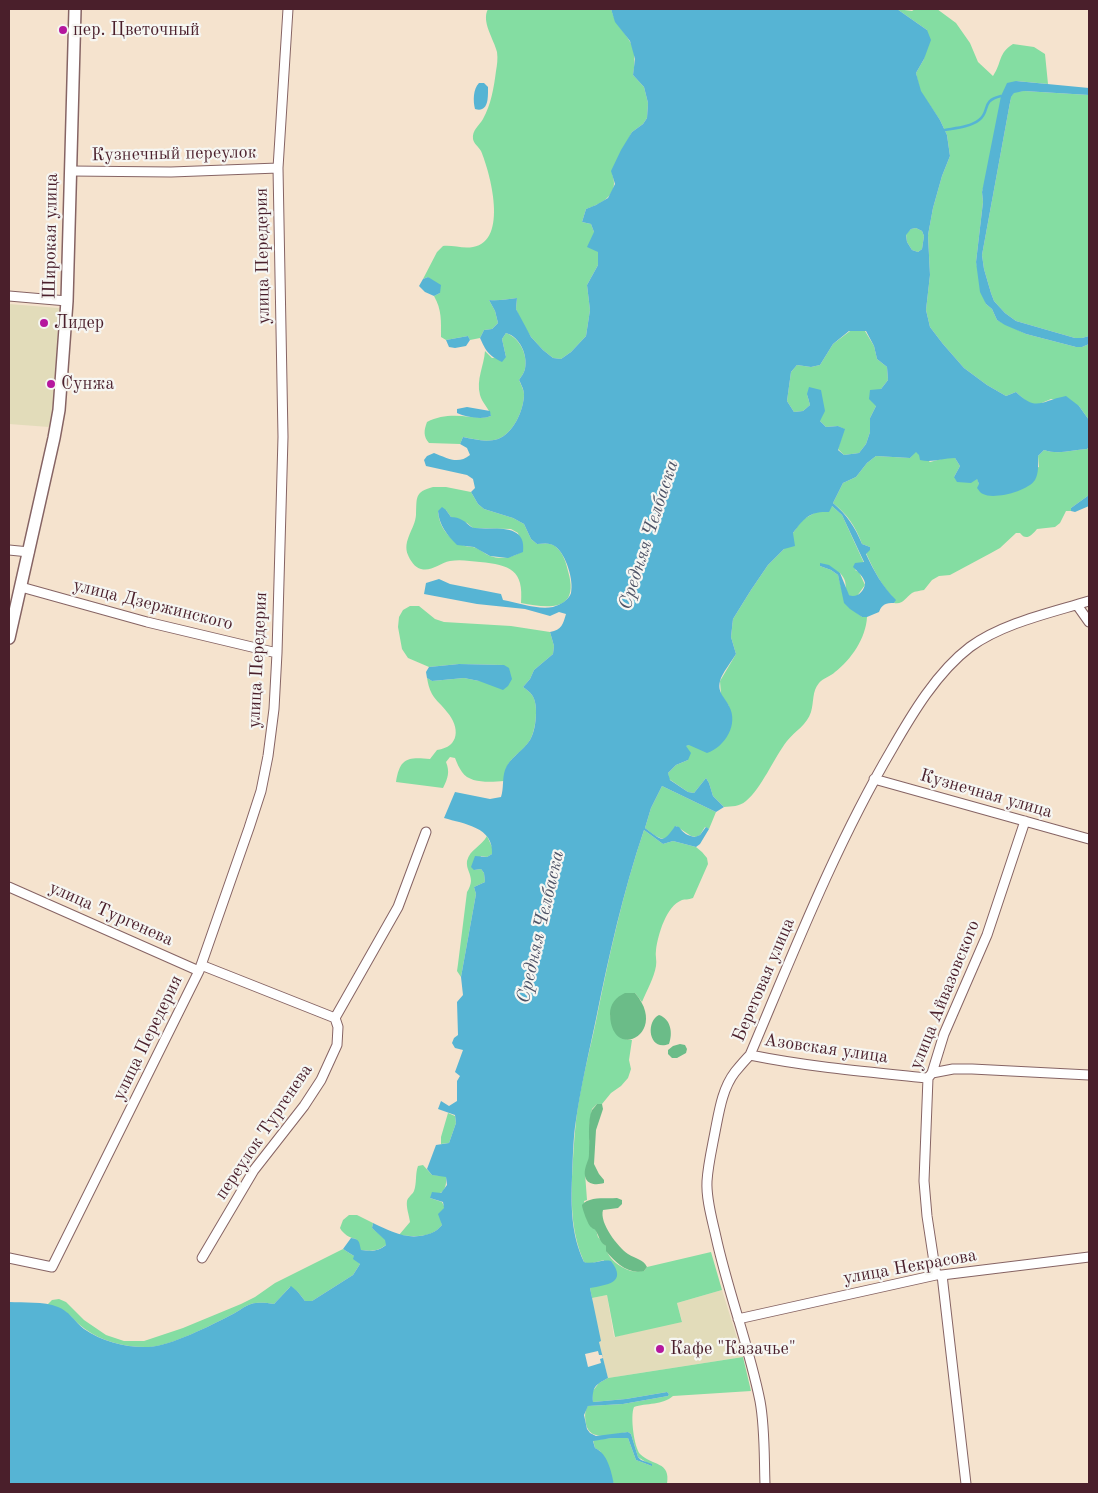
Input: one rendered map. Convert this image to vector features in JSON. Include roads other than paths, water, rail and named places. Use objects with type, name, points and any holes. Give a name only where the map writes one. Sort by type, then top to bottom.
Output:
[{"type":"street","name":"Широкая улица","points":[[9,638],[59,410],[67,301],[75,9]]},
{"type":"street","name":"улица Передерия","points":[[9,1258],[52,1267],[200,968],[250,828],[261,791],[274,710],[277,653],[283,437],[278,168],[288,9]]},
{"type":"street","name":"Кузнечный переулок","points":[[71,171],[171,172],[278,168]]},
{"type":"street","points":[[9,296],[67,301]]},
{"type":"street","points":[[9,550],[29,552]]},
{"type":"street","name":"улица Дзержинского","points":[[21,587],[147,622],[277,653]]},
{"type":"street","name":"Береговая улица","points":[[765,1484],[762,1418],[759,1400],[721,1260],[708,1197],[707,1182],[716,1125],[723,1096],[734,1072],[750,1055],[823,884],[874,779],[915,711],[941,675],[958,656],[992,634],[1036,617],[1089,601]]},
{"type":"street","points":[[1077,605],[1089,622]]},
{"type":"street","name":"Кузнечная улица","points":[[874,779],[1089,839]]},
{"type":"street","name":"улица Айвазовского","points":[[966,1484],[939,1275],[927,1216],[924,1181],[930,1075],[944,1034],[988,935],[1024,821]]},
{"type":"street","points":[[335,1018],[398,907],[426,832]]},
{"type":"street","name":"улица Тургенева","points":[[9,887],[200,968],[335,1018]]},
{"type":"street","name":"переулок Тургенева","points":[[202,1258],[254,1170],[304,1106],[321,1080],[337,1045],[338,1027],[335,1018]]},
{"type":"street","name":"Азовская улица","points":[[750,1055],[794,1064],[856,1071],[930,1075],[953,1069],[972,1069],[1089,1075]]},
{"type":"street","name":"улица Некрасова","points":[[738,1319],[939,1275],[1089,1256]]},
{"type":"water","name":"Средняя Челбаска","points":[[611,9],[897,9],[927,30],[931,40],[916,73],[921,91],[940,120],[947,135],[950,156],[933,208],[928,235],[930,275],[926,310],[930,327],[964,368],[1006,396],[1016,392],[1029,402],[1039,403],[1066,396],[1079,406],[1089,420],[1089,447],[1087,449],[1060,452],[1044,450],[1038,456],[1037,474],[1031,484],[1018,491],[995,496],[981,493],[977,488],[979,484],[977,479],[971,483],[957,482],[954,477],[960,466],[955,458],[925,461],[920,460],[916,452],[910,458],[876,456],[867,463],[856,477],[843,483],[833,503],[850,522],[862,544],[870,547],[866,554],[882,584],[896,600],[894,603],[885,604],[879,612],[867,617],[862,617],[850,609],[844,603],[838,575],[820,566],[820,563],[829,565],[840,573],[849,595],[854,596],[860,594],[865,583],[853,567],[855,563],[864,562],[842,515],[832,506],[829,512],[808,516],[793,533],[795,546],[784,549],[768,565],[733,619],[731,637],[736,654],[723,674],[719,685],[720,692],[732,713],[729,734],[719,746],[707,753],[689,745],[686,746],[691,753],[688,760],[676,765],[668,773],[670,780],[688,792],[694,793],[706,778],[713,796],[724,807],[716,812],[662,786],[651,808],[645,828],[661,839],[667,836],[675,826],[679,827],[686,834],[695,837],[700,835],[706,827],[709,829],[696,847],[673,841],[663,844],[644,830],[617,924],[578,1107],[574,1134],[572,1199],[574,1231],[584,1262],[611,1261],[616,1268],[617,1274],[613,1282],[590,1288],[601,1341],[599,1342],[608,1378],[595,1387],[593,1402],[667,1392],[669,1394],[668,1396],[623,1404],[588,1406],[584,1415],[587,1429],[596,1436],[628,1432],[631,1434],[638,1457],[652,1464],[652,1466],[636,1460],[628,1438],[612,1438],[593,1441],[595,1448],[606,1459],[614,1484],[9,1484],[9,1302],[40,1303],[58,1307],[69,1314],[91,1334],[115,1343],[141,1347],[158,1346],[202,1329],[234,1314],[248,1305],[254,1303],[274,1304],[291,1286],[305,1301],[312,1301],[353,1275],[360,1264],[353,1259],[354,1256],[343,1249],[351,1238],[358,1240],[361,1250],[377,1250],[386,1245],[385,1240],[372,1228],[373,1223],[405,1236],[418,1236],[430,1233],[442,1225],[438,1214],[444,1208],[443,1202],[430,1198],[432,1192],[441,1193],[447,1185],[446,1177],[432,1175],[427,1169],[436,1145],[449,1143],[456,1123],[455,1115],[438,1109],[441,1101],[449,1106],[457,1101],[457,1081],[460,1076],[455,1072],[463,1050],[455,1048],[452,1043],[458,1035],[457,1002],[463,995],[461,977],[476,894],[474,887],[485,882],[484,873],[481,869],[474,870],[471,867],[475,856],[487,857],[492,854],[491,845],[483,832],[469,825],[444,818],[455,792],[490,799],[501,797],[504,773],[507,766],[530,740],[535,724],[536,711],[534,699],[523,687],[530,679],[534,670],[553,654],[554,646],[550,632],[560,628],[566,614],[559,612],[550,616],[525,609],[477,604],[424,594],[426,583],[439,579],[450,584],[501,594],[503,600],[541,608],[553,607],[564,602],[570,596],[572,588],[566,562],[554,545],[537,544],[531,539],[524,524],[513,518],[484,509],[478,504],[471,492],[475,488],[473,479],[467,475],[426,466],[424,460],[427,456],[434,453],[452,460],[466,458],[470,455],[467,448],[460,444],[463,437],[485,441],[498,439],[513,427],[520,414],[524,394],[519,380],[526,364],[524,353],[519,342],[506,333],[502,339],[506,357],[502,362],[490,355],[486,349],[480,338],[484,330],[492,329],[498,323],[495,311],[489,300],[517,298],[516,309],[531,337],[553,358],[561,359],[571,352],[586,336],[590,310],[587,285],[598,265],[598,252],[587,247],[594,232],[591,224],[582,222],[586,209],[608,198],[615,184],[611,171],[621,150],[632,132],[643,124],[647,118],[648,103],[644,87],[633,75],[635,59],[630,41],[615,22]],"holes":[[[916,228],[922,231],[924,236],[922,249],[918,252],[912,250],[907,242],[906,235],[911,229]],[[849,331],[866,331],[874,346],[877,359],[887,367],[888,380],[881,389],[870,390],[869,399],[876,406],[870,418],[870,432],[866,444],[859,453],[844,455],[838,450],[845,429],[838,426],[826,427],[820,421],[825,411],[821,390],[809,387],[807,394],[810,405],[803,411],[794,412],[787,401],[791,372],[797,365],[811,367],[820,365],[833,344]]]},
{"type":"water","points":[[1016,81],[1089,88],[1089,95],[1024,91],[1014,93],[1011,97],[982,255],[984,269],[994,301],[1005,313],[1016,321],[1075,338],[1089,336],[1089,344],[1082,347],[1026,334],[1005,325],[997,320],[980,292],[976,262],[983,202],[982,192],[1001,96],[1007,83]]},
{"type":"water","points":[[479,83],[484,83],[488,87],[487,103],[480,110],[475,109],[474,99]]},
{"type":"water","points":[[428,277],[441,285],[440,293],[434,296],[425,292],[419,286],[423,279]]},
{"type":"water","points":[[468,336],[470,340],[466,346],[455,348],[449,347],[446,340]]},
{"type":"water","points":[[467,407],[490,411],[491,416],[474,418],[457,413],[457,409]]},
{"type":"water","points":[[1089,495],[1089,506],[1075,512],[1071,511],[1071,508]]},
{"type":"water","points":[[442,507],[451,517],[464,521],[473,528],[500,529],[515,532],[523,542],[523,552],[508,558],[490,556],[474,547],[457,545],[447,534],[440,521],[438,511]]},
{"type":"water","points":[[459,664],[504,665],[509,668],[512,679],[503,690],[479,681],[464,678],[432,681],[427,678],[426,672],[429,667]]},
{"type":"waterway","points":[[945,130],[963,127],[979,120],[983,117],[988,103],[1001,96]]},
{"type":"place","name":"пер. Цветочный","points":[[63,30]]},
{"type":"place","name":"Лидер","points":[[44,323]]},
{"type":"place","name":"Сунжа","points":[[51,384]]},
{"type":"place","name":"Кафе \"Казачье\"","points":[[660,1349]]}]
